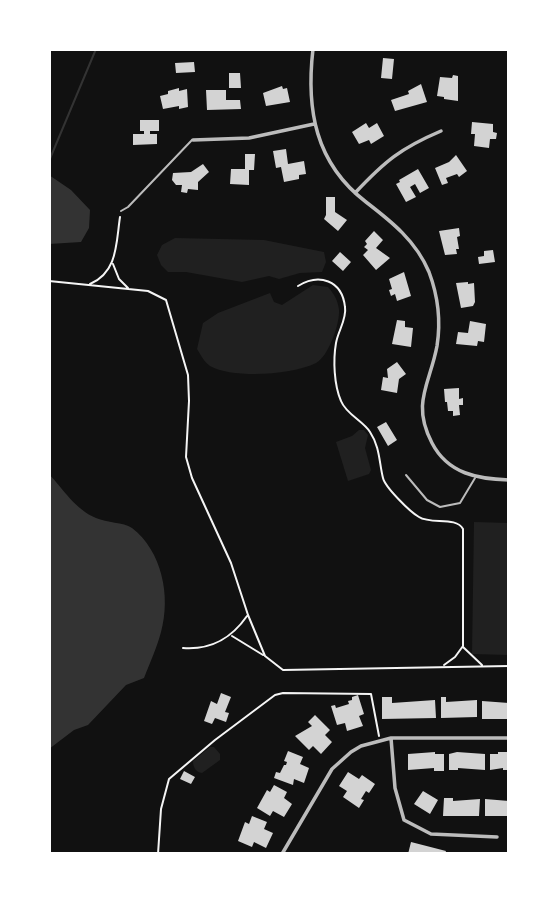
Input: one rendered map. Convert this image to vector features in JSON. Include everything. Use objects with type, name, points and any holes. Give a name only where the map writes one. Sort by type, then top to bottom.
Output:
[{"type":"street","points":[[313,49],[311,104],[314,124],[328,159],[355,193],[404,233],[429,272],[438,308],[439,329],[422,400],[425,428],[433,446],[443,459],[468,476],[509,480]]},
{"type":"street","points":[[193,139],[248,138],[314,124]]},
{"type":"street","points":[[355,193],[391,157],[410,144],[441,131]]},
{"type":"street","points":[[391,738],[395,789],[404,820],[431,834],[497,837]]},
{"type":"street","points":[[282,854],[332,769],[351,752],[391,738],[509,738]]},
{"type":"lane","points":[[121,211],[128,207],[193,139]]},
{"type":"lane","points":[[406,475],[427,500],[440,508],[460,503],[476,478]]},
{"type":"path","points":[[89,284],[100,280],[113,262],[121,211]]},
{"type":"path","points":[[113,262],[119,279],[128,288]]},
{"type":"path","points":[[298,286],[320,278],[329,281],[338,289],[345,304],[335,356],[340,401],[371,433],[380,454],[385,484],[419,518],[461,525],[463,646],[443,666]]},
{"type":"path","points":[[49,281],[128,288],[148,292],[166,300],[188,376],[186,457],[192,478],[231,563],[265,656]]},
{"type":"path","points":[[183,648],[198,649],[231,636],[248,615]]},
{"type":"path","points":[[231,636],[283,670],[509,666]]},
{"type":"path","points":[[463,646],[482,666]]},
{"type":"path","points":[[158,854],[161,809],[169,779],[275,695],[371,694],[380,740]]},
{"type":"shaded area","points":[[49,175],[71,190],[90,210],[89,228],[81,242],[49,244]]},
{"type":"shaded area","points":[[175,238],[264,240],[324,252],[326,262],[322,272],[300,273],[279,279],[269,276],[242,282],[186,272],[168,272],[157,255],[162,245]]},
{"type":"shaded area","points":[[313,285],[328,287],[338,303],[339,310],[332,339],[325,354],[316,363],[278,373],[233,373],[210,366],[197,349],[203,323],[218,313],[270,293],[274,302],[282,305]]},
{"type":"shaded area","points":[[364,430],[368,435],[365,448],[371,470],[369,474],[348,481],[336,442]]},
{"type":"shaded area","points":[[49,474],[76,505],[89,514],[100,520],[128,526],[142,538],[151,549],[162,575],[165,604],[161,632],[144,678],[126,685],[88,725],[74,730],[49,749]]},
{"type":"shaded area","points":[[474,522],[509,523],[509,655],[472,654]]},
{"type":"shaded area","points":[[210,747],[214,747],[220,754],[220,760],[202,773],[198,772],[193,761]]},
{"type":"building","points":[[383,58],[394,59],[392,79],[381,78]]},
{"type":"building","points":[[194,62],[195,72],[176,73],[175,63]]},
{"type":"building","points":[[229,73],[240,73],[241,88],[229,88]]},
{"type":"building","points":[[453,75],[458,76],[458,101],[437,96],[440,77],[452,78]]},
{"type":"building","points":[[421,84],[427,102],[395,111],[391,100],[409,94],[408,91]]},
{"type":"building","points":[[282,86],[283,89],[287,88],[290,102],[266,106],[263,93]]},
{"type":"building","points":[[179,88],[179,91],[187,89],[188,107],[163,109],[160,96]]},
{"type":"building","points":[[206,90],[226,90],[226,100],[240,100],[241,109],[207,110]]},
{"type":"building","points":[[140,120],[159,120],[159,131],[150,131],[150,134],[157,134],[157,144],[133,145],[133,134],[144,134],[144,131],[140,131]]},
{"type":"building","points":[[472,122],[493,124],[493,132],[497,133],[496,139],[490,139],[489,148],[474,146]]},
{"type":"building","points":[[366,123],[369,128],[377,123],[384,136],[371,144],[369,140],[359,144],[352,132]]},
{"type":"building","points":[[286,149],[288,164],[304,161],[306,174],[299,175],[299,179],[284,182],[281,167],[276,168],[273,151]]},
{"type":"building","points":[[245,154],[255,154],[254,170],[249,170],[249,185],[230,184],[231,169],[245,169]]},
{"type":"building","points":[[456,155],[467,171],[459,177],[457,174],[446,178],[448,183],[442,185],[435,168],[449,162]]},
{"type":"building","points":[[203,164],[209,172],[198,182],[198,190],[188,189],[187,193],[181,192],[182,185],[176,185],[172,180],[173,173],[191,172]]},
{"type":"building","points":[[418,169],[429,188],[420,193],[415,184],[410,187],[416,197],[406,202],[396,184]]},
{"type":"building","points":[[326,197],[335,197],[335,212],[347,220],[338,231],[324,219]]},
{"type":"building","points":[[459,228],[457,254],[445,255],[439,231]]},
{"type":"building","points":[[374,231],[383,240],[376,248],[390,258],[376,270],[363,255],[368,250],[364,247],[367,244],[365,241]]},
{"type":"building","points":[[493,250],[495,262],[479,264],[478,257],[484,256],[484,251]]},
{"type":"building","points":[[340,252],[351,262],[343,271],[332,261]]},
{"type":"building","points":[[404,272],[411,296],[397,301],[395,294],[391,296],[389,279]]},
{"type":"building","points":[[456,283],[474,283],[475,302],[473,306],[461,308]]},
{"type":"building","points":[[397,320],[405,321],[405,327],[413,328],[411,347],[392,344]]},
{"type":"building","points":[[470,321],[486,324],[484,342],[478,341],[477,346],[456,344],[458,332],[468,333]]},
{"type":"building","points":[[397,362],[406,374],[399,379],[397,393],[381,390],[383,377],[388,378],[387,369]]},
{"type":"building","points":[[459,388],[459,399],[463,398],[463,405],[459,405],[460,415],[453,416],[453,411],[448,411],[445,402],[444,389]]},
{"type":"building","points":[[386,422],[397,440],[388,446],[377,427]]},
{"type":"building","points":[[221,693],[231,697],[225,712],[229,713],[226,722],[215,718],[212,724],[204,721],[211,701],[217,704]]},
{"type":"building","points":[[358,695],[364,714],[359,716],[363,726],[347,731],[345,723],[337,725],[331,706],[335,705],[336,708],[349,704],[348,701],[352,700],[352,697]]},
{"type":"building","points":[[382,697],[392,697],[392,703],[435,700],[436,718],[382,719]]},
{"type":"building","points":[[441,697],[446,697],[446,702],[477,700],[477,717],[441,718]]},
{"type":"building","points":[[482,701],[509,703],[509,719],[482,719]]},
{"type":"building","points":[[315,715],[330,730],[325,735],[332,742],[321,754],[313,746],[309,750],[295,736],[312,726],[308,722]]},
{"type":"building","points":[[288,751],[303,757],[300,764],[309,768],[304,783],[294,779],[293,785],[274,778],[276,772],[280,773],[286,765],[287,762],[284,761]]},
{"type":"building","points":[[509,752],[509,770],[490,770],[490,754]]},
{"type":"building","points":[[408,754],[444,754],[444,771],[434,771],[434,768],[408,770]]},
{"type":"building","points":[[449,754],[485,754],[485,770],[449,770]]},
{"type":"building","points":[[184,771],[195,777],[191,784],[180,779]]},
{"type":"building","points":[[348,772],[359,779],[362,775],[375,784],[369,793],[366,791],[359,808],[343,797],[347,791],[339,786]]},
{"type":"building","points":[[274,785],[287,792],[284,798],[292,804],[284,817],[273,811],[270,816],[257,808],[267,790],[270,792]]},
{"type":"building","points":[[423,791],[438,800],[430,814],[414,804]]},
{"type":"building","points":[[444,798],[453,798],[453,801],[480,799],[479,816],[443,816]]},
{"type":"building","points":[[485,799],[509,801],[509,816],[485,816]]},
{"type":"building","points":[[252,816],[267,822],[264,829],[273,833],[266,848],[254,842],[252,847],[238,841],[245,822],[249,824]]},
{"type":"building","points":[[411,842],[446,851],[445,854],[408,854]]},
{"type":"waterway","points":[[49,161],[96,49]]}]
